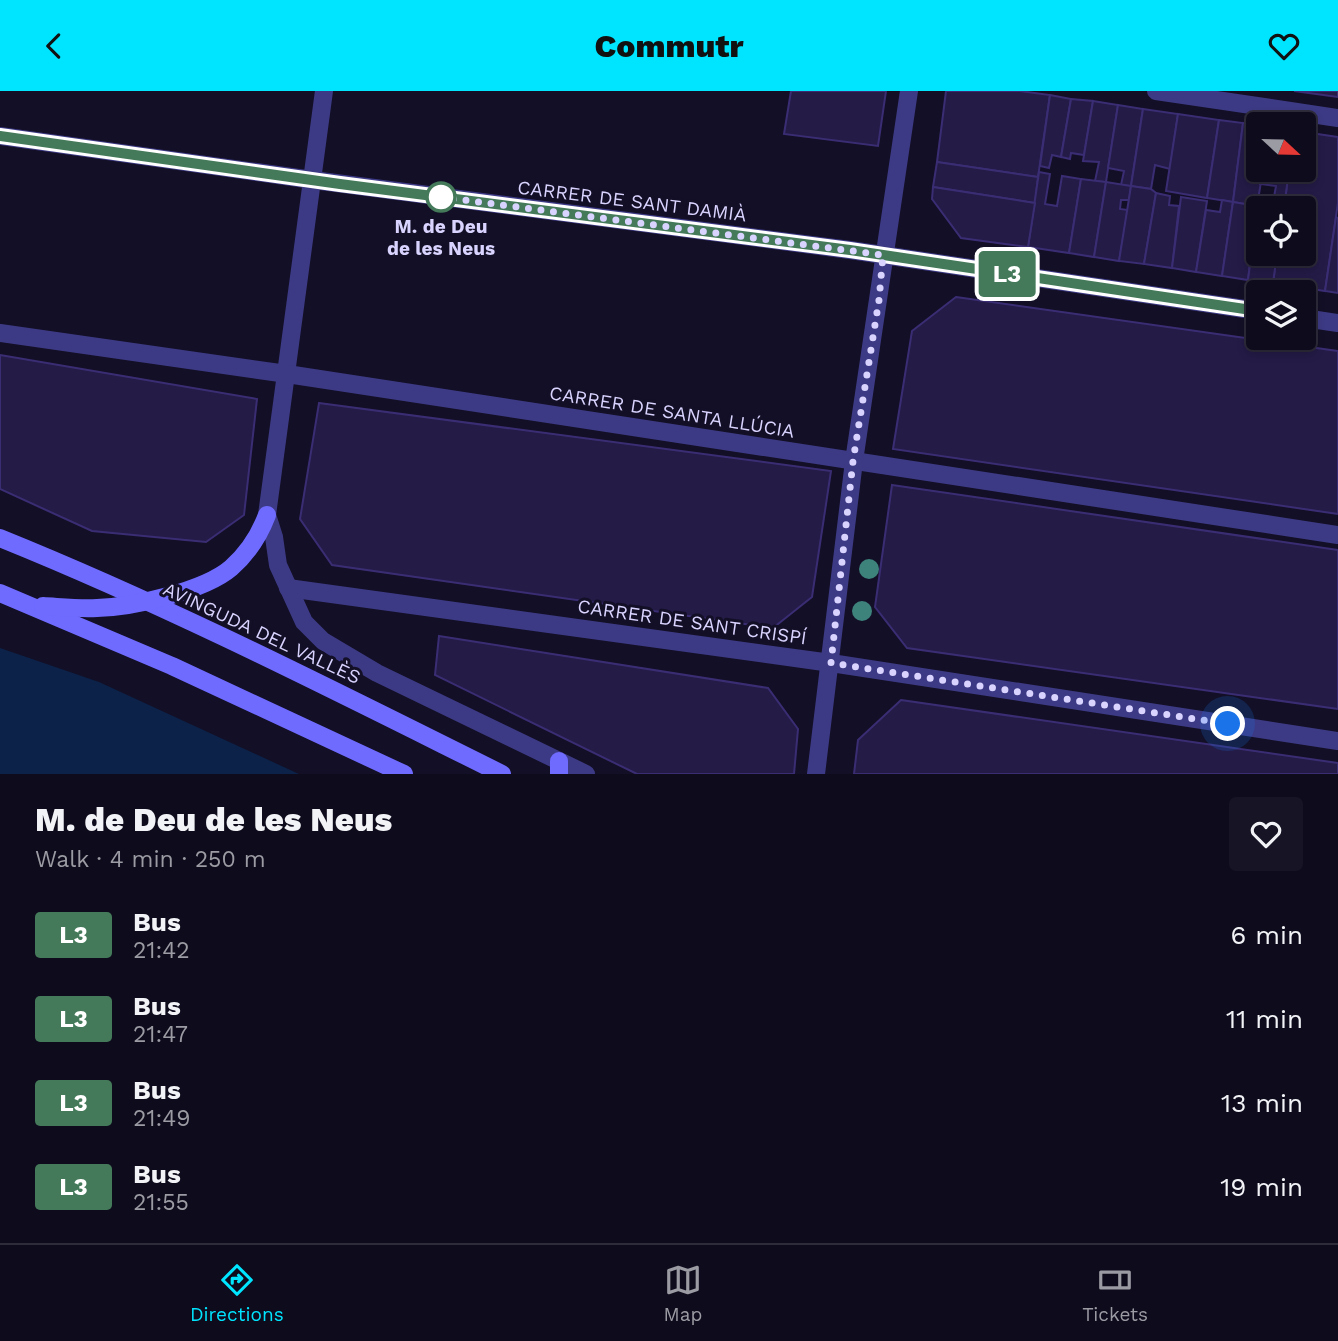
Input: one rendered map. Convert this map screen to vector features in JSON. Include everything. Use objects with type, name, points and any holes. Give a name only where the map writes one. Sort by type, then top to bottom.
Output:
[{"type":"main road","points":[[29,605],[98,608],[146,602],[174,594],[228,570],[259,535],[267,515]]},
{"type":"main road","name":"AVINGUDA DEL VALLÈS","points":[[0,538],[72,567],[345,696],[502,774]]},
{"type":"main road","points":[[0,593],[172,666],[404,774]]},
{"type":"street","points":[[267,515],[324,91]]},
{"type":"street","points":[[816,774],[853,461],[909,91]]},
{"type":"street","points":[[1156,91],[1338,118]]},
{"type":"street","name":"CARRER DE SANT DAMIÀ","points":[[0,136],[883,255],[1246,309]]},
{"type":"street","points":[[1316,320],[1338,323]]},
{"type":"street","name":"CARRER DE SANTA LLÚCIA","points":[[0,333],[287,374],[1338,535]]},
{"type":"street","name":"AVINGUDA DEL VALLÈS","points":[[267,515],[274,537],[278,565],[288,588],[304,622],[323,641],[377,673],[559,768],[586,774]]},
{"type":"street","name":"CARRER DE SANT CRISPÍ","points":[[288,588],[831,663],[1338,741]]},
{"type":"water","points":[[0,648],[99,682],[299,774],[0,774]]},
{"type":"building","points":[[791,91],[886,91],[878,146],[784,134]]},
{"type":"building","points":[[946,91],[1020,91],[1050,95],[1038,177],[937,162]]},
{"type":"building","points":[[1294,91],[1338,91],[1338,97]]},
{"type":"building","points":[[1050,95],[1071,99],[1061,157],[1052,155],[1049,168],[1040,166]]},
{"type":"building","points":[[1071,99],[1093,101],[1084,155],[1071,153],[1070,159],[1061,157]]},
{"type":"building","points":[[1093,101],[1118,105],[1106,182],[1095,181],[1099,162],[1083,161]]},
{"type":"building","points":[[1118,105],[1143,109],[1131,186],[1121,185],[1124,171],[1108,168]]},
{"type":"building","points":[[1143,109],[1178,114],[1170,169],[1155,165],[1151,189],[1131,186]]},
{"type":"building","points":[[1178,114],[1219,120],[1207,198],[1166,191]]},
{"type":"building","points":[[1219,120],[1243,123],[1233,202],[1207,198]]},
{"type":"building","points":[[1243,123],[1246,124],[1246,182],[1261,182],[1259,196],[1246,196],[1246,204],[1233,202]]},
{"type":"building","points":[[1316,134],[1338,137],[1338,203],[1325,291],[1316,290],[1316,280],[1273,280],[1275,266],[1316,266],[1316,196],[1286,196],[1287,182],[1316,182]]},
{"type":"building","points":[[937,162],[1038,177],[1035,203],[933,187]]},
{"type":"building","points":[[1039,172],[1050,174],[1045,204],[1057,206],[1062,176],[1081,179],[1069,253],[1028,247]]},
{"type":"building","points":[[1081,179],[1106,182],[1094,257],[1069,253]]},
{"type":"building","points":[[1106,182],[1131,186],[1129,200],[1121,200],[1120,209],[1128,210],[1119,261],[1094,257]]},
{"type":"building","points":[[1287,182],[1286,196],[1274,196],[1276,186],[1260,184]]},
{"type":"building","points":[[1131,186],[1151,189],[1156,193],[1144,264],[1119,261]]},
{"type":"building","points":[[933,187],[1035,203],[1028,247],[961,238],[932,199]]},
{"type":"building","points":[[1156,193],[1170,196],[1169,205],[1179,206],[1172,268],[1144,264]]},
{"type":"building","points":[[1181,197],[1207,201],[1196,272],[1172,268]]},
{"type":"building","points":[[1222,200],[1233,202],[1222,276],[1196,272],[1206,210],[1220,212]]},
{"type":"building","points":[[1233,202],[1246,204],[1248,280],[1222,276]]},
{"type":"building","points":[[1336,217],[1338,218],[1338,293],[1325,291]]},
{"type":"building","points":[[1250,266],[1275,266],[1273,280],[1248,280]]},
{"type":"building","points":[[956,297],[1246,338],[1246,350],[1316,350],[1316,348],[1338,351],[1338,514],[893,449],[912,331]]},
{"type":"building","points":[[0,355],[257,399],[244,515],[206,542],[92,531],[0,489]]},
{"type":"building","points":[[319,403],[831,471],[812,597],[773,628],[332,565],[300,519]]},
{"type":"building","points":[[892,485],[1338,550],[1338,709],[907,648],[875,607]]},
{"type":"building","points":[[439,636],[768,688],[798,729],[794,774],[637,774],[435,675]]},
{"type":"building","points":[[901,700],[1338,763],[1338,774],[854,774],[858,740]]},
{"type":"bus line","name":"L3","points":[[0,136],[340,184],[850,250],[1246,309]]},
{"type":"place","name":"M. de Deu de les Neus","points":[[441,197]]},
{"type":"route","points":[[441,197],[883,255],[879,300],[853,461],[831,663],[1228,724]]}]
